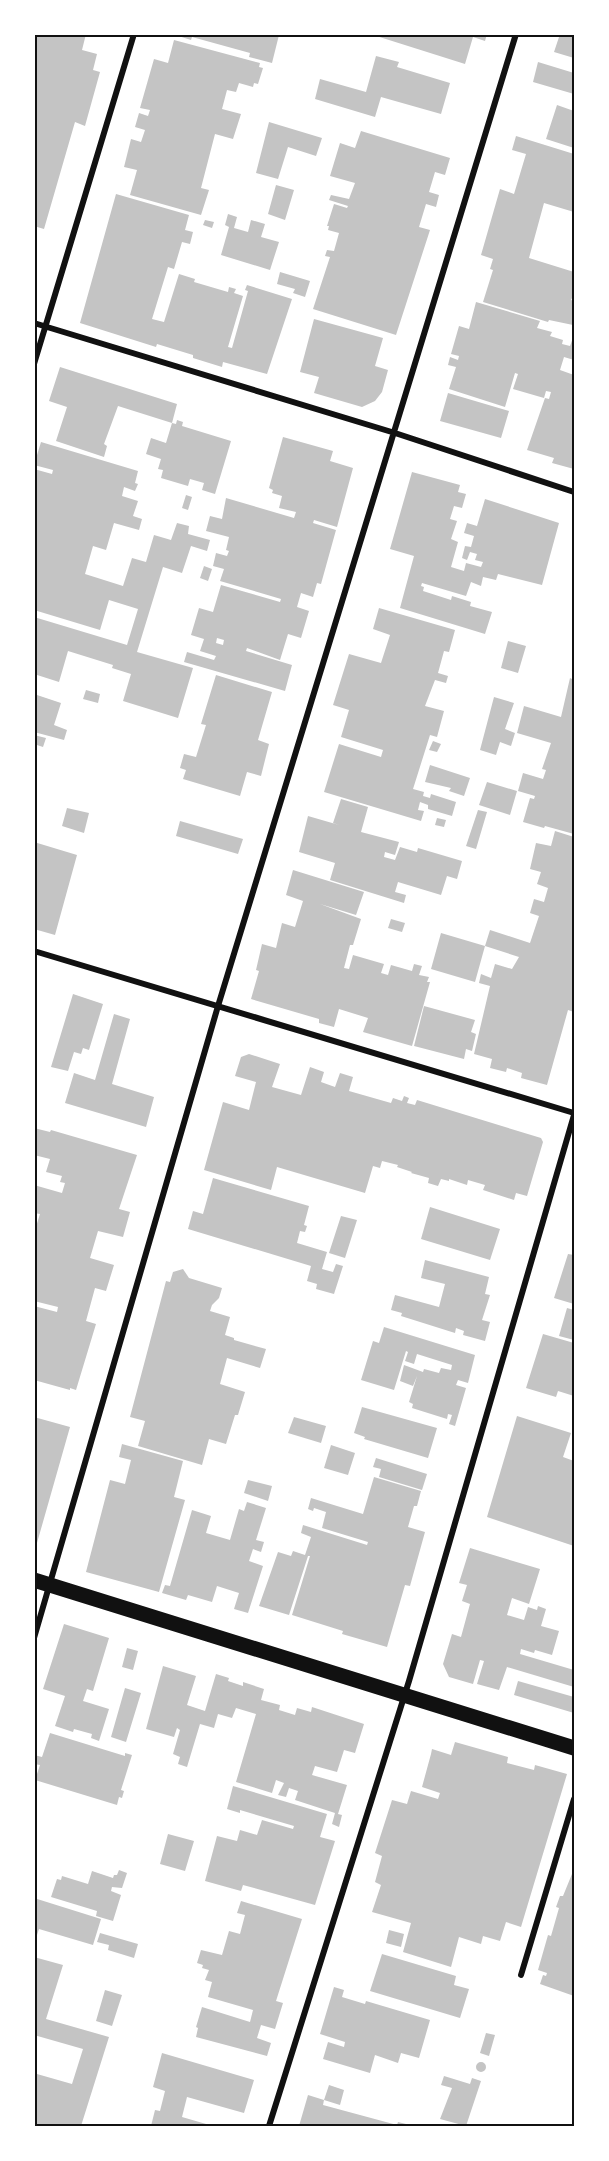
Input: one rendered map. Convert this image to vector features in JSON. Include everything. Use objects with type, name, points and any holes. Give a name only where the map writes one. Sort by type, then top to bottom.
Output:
[{"type":"main road","points":[[34,1580],[574,1748]]},
{"type":"street","points":[[34,364],[134,34]]},
{"type":"street","points":[[34,1638],[218,1006],[516,34]]},
{"type":"street","points":[[34,323],[395,433],[574,492]]},
{"type":"street","points":[[34,951],[574,1114],[404,1696],[269,2127]]},
{"type":"street","points":[[521,1976],[574,1799]]},
{"type":"building","points":[[34,34],[86,34],[82,50],[97,54],[93,70],[100,72],[85,126],[75,122],[44,229],[34,226]]},
{"type":"building","points":[[172,34],[279,35],[272,63],[249,57],[250,53],[192,37],[191,40]]},
{"type":"building","points":[[370,34],[487,34],[485,41],[473,37],[465,64]]},
{"type":"building","points":[[560,34],[574,34],[574,58],[554,52]]},
{"type":"building","points":[[174,40],[260,63],[259,67],[263,68],[258,84],[254,83],[253,87],[239,83],[236,92],[227,90],[222,109],[241,114],[233,139],[215,134],[201,188],[209,190],[201,215],[130,195],[137,170],[124,167],[131,139],[141,142],[145,130],[135,127],[139,113],[148,116],[150,110],[140,108],[154,59],[168,63]]},
{"type":"building","points":[[376,56],[399,62],[397,67],[450,83],[441,114],[381,97],[375,117],[315,99],[320,79],[366,92]]},
{"type":"building","points":[[538,62],[574,73],[574,94],[533,82]]},
{"type":"building","points":[[557,105],[574,111],[574,148],[546,139]]},
{"type":"building","points":[[269,122],[322,138],[316,156],[288,147],[278,179],[256,173]]},
{"type":"building","points":[[361,131],[450,158],[445,175],[435,172],[429,192],[439,195],[436,207],[426,204],[419,227],[430,230],[396,335],[313,309],[330,257],[325,256],[327,250],[334,251],[339,233],[328,230],[329,226],[327,226],[334,204],[347,208],[348,206],[329,200],[331,195],[349,199],[355,183],[330,176],[340,143],[355,148]]},
{"type":"building","points":[[516,136],[574,154],[574,212],[544,203],[529,258],[574,272],[574,294],[571,300],[574,301],[573,325],[549,320],[548,322],[483,302],[493,270],[490,269],[493,259],[481,255],[500,189],[514,194],[526,154],[512,150]]},
{"type":"building","points":[[276,185],[294,190],[285,220],[268,214]]},
{"type":"building","points":[[116,194],[189,215],[185,230],[193,232],[190,244],[182,242],[174,269],[168,267],[152,319],[164,322],[179,274],[195,279],[194,282],[228,292],[229,287],[236,289],[234,293],[243,296],[228,347],[232,348],[248,291],[245,290],[247,285],[292,299],[267,374],[223,362],[222,367],[193,358],[193,355],[157,344],[156,347],[80,323]]},
{"type":"building","points":[[228,214],[237,217],[234,228],[248,232],[251,220],[265,224],[261,237],[279,242],[270,270],[221,255],[229,227],[225,225]]},
{"type":"building","points":[[205,220],[214,222],[212,228],[203,225]]},
{"type":"building","points":[[280,272],[310,281],[305,297],[293,293],[295,289],[277,284]]},
{"type":"building","points":[[476,302],[540,321],[537,328],[552,332],[550,336],[563,340],[562,344],[570,346],[574,335],[574,360],[564,357],[560,370],[574,375],[574,469],[552,463],[554,458],[527,450],[545,398],[549,399],[551,392],[546,391],[544,398],[513,389],[518,374],[515,373],[505,407],[449,389],[456,367],[448,365],[450,357],[458,360],[459,356],[451,354],[459,326],[469,329]]},
{"type":"building","points":[[314,319],[383,338],[375,366],[388,370],[382,392],[375,401],[362,407],[314,393],[319,377],[300,372]]},
{"type":"building","points":[[60,367],[177,404],[172,423],[118,406],[104,444],[107,446],[104,457],[56,441],[67,407],[49,401]]},
{"type":"building","points":[[448,393],[509,411],[501,438],[440,421]]},
{"type":"building","points":[[177,420],[183,422],[182,426],[231,441],[215,494],[202,490],[204,483],[190,479],[188,486],[161,478],[163,470],[158,469],[161,459],[146,454],[151,438],[166,443],[172,423],[176,424]]},
{"type":"building","points":[[283,437],[333,451],[330,461],[353,468],[337,527],[314,520],[313,523],[336,530],[321,584],[317,583],[313,597],[301,593],[297,607],[309,611],[301,638],[288,634],[280,660],[247,648],[246,651],[292,665],[285,691],[184,662],[187,652],[214,660],[216,656],[200,651],[204,639],[191,635],[199,608],[213,612],[221,585],[280,602],[281,599],[220,581],[224,569],[213,566],[216,553],[227,556],[229,537],[206,531],[210,516],[222,519],[226,498],[294,518],[296,512],[279,508],[282,496],[272,493],[273,490],[269,488]],"holes":[[[217,638],[224,640],[223,645],[216,643]]]},
{"type":"building","points":[[41,442],[138,471],[135,483],[138,484],[135,491],[124,487],[122,496],[138,501],[133,516],[142,519],[139,530],[114,523],[106,550],[93,546],[85,574],[123,586],[132,558],[146,562],[154,535],[171,540],[177,523],[189,526],[188,534],[210,540],[207,551],[191,546],[182,573],[163,567],[137,652],[193,668],[178,718],[123,701],[131,674],[112,668],[113,665],[68,651],[59,682],[34,674],[34,617],[127,645],[138,609],[109,600],[100,630],[34,610],[36,500],[34,499],[34,469],[52,474],[53,470],[34,465]]},
{"type":"building","points":[[412,472],[460,485],[458,492],[466,494],[462,508],[454,506],[450,519],[457,521],[451,539],[458,542],[451,567],[464,571],[466,563],[481,567],[483,562],[475,560],[477,554],[470,552],[467,560],[462,558],[465,546],[471,547],[474,536],[464,533],[467,523],[477,526],[485,499],[559,523],[542,585],[498,574],[496,580],[483,577],[481,586],[471,582],[466,596],[422,583],[423,591],[451,600],[452,596],[471,602],[470,606],[492,612],[485,634],[400,608],[414,556],[390,549]]},
{"type":"building","points":[[186,495],[192,497],[188,510],[182,508]]},
{"type":"building","points":[[204,566],[212,569],[208,581],[200,578]]},
{"type":"building","points":[[379,608],[455,630],[449,652],[444,651],[438,673],[448,676],[446,683],[435,680],[425,706],[444,711],[437,737],[430,735],[413,789],[424,792],[423,796],[430,798],[431,794],[456,802],[452,816],[428,809],[428,805],[420,802],[418,810],[424,811],[421,821],[324,792],[339,744],[381,757],[383,750],[341,737],[349,710],[333,705],[349,654],[381,663],[390,635],[373,629]]},
{"type":"building","points":[[508,641],[526,646],[518,673],[501,668]]},
{"type":"building","points":[[216,675],[272,692],[258,740],[269,744],[261,776],[247,772],[240,796],[183,779],[186,770],[180,768],[184,754],[196,757],[206,725],[201,724]]},
{"type":"building","points":[[570,678],[574,680],[574,834],[523,822],[530,798],[534,799],[535,796],[518,791],[523,773],[543,779],[546,770],[542,769],[551,743],[517,733],[524,706],[561,717]]},
{"type":"building","points":[[86,690],[100,694],[98,703],[83,699]]},
{"type":"building","points":[[34,694],[61,703],[54,725],[67,730],[64,740],[34,732]]},
{"type":"building","points":[[494,697],[514,703],[505,729],[515,733],[511,746],[500,742],[496,755],[480,750]]},
{"type":"building","points":[[34,735],[46,738],[43,747],[34,744]]},
{"type":"building","points":[[433,741],[441,744],[437,752],[429,750]]},
{"type":"building","points":[[430,765],[470,778],[464,796],[449,791],[451,788],[425,782]]},
{"type":"building","points":[[487,782],[517,791],[510,815],[479,805]]},
{"type":"building","points":[[341,799],[368,807],[361,832],[399,842],[395,855],[385,852],[384,857],[395,860],[400,847],[417,852],[418,848],[462,861],[457,879],[447,876],[441,895],[398,882],[395,892],[406,895],[404,903],[330,880],[335,863],[299,852],[308,816],[339,825],[333,823]]},
{"type":"building","points":[[67,808],[89,813],[84,833],[62,826]]},
{"type":"building","points":[[478,810],[487,812],[476,849],[466,846]]},
{"type":"building","points":[[437,818],[446,820],[444,827],[435,825]]},
{"type":"building","points":[[180,821],[243,839],[238,854],[176,836]]},
{"type":"building","points":[[555,831],[574,837],[574,1012],[568,1010],[547,1085],[521,1078],[522,1073],[507,1068],[506,1072],[490,1068],[492,1059],[474,1054],[490,986],[479,983],[481,974],[491,978],[495,964],[512,969],[519,957],[485,946],[490,930],[530,943],[539,916],[530,913],[534,899],[544,902],[548,888],[537,884],[541,872],[530,869],[536,843],[551,846]]},
{"type":"building","points":[[34,842],[77,855],[55,935],[34,929]]},
{"type":"building","points":[[293,870],[364,892],[356,915],[320,904],[361,919],[353,945],[350,945],[344,968],[349,969],[353,955],[384,964],[381,973],[388,975],[391,965],[412,971],[414,964],[422,966],[419,975],[429,977],[427,982],[430,982],[412,1046],[363,1032],[368,1018],[339,1009],[334,1027],[319,1023],[319,1019],[251,999],[259,971],[256,970],[262,944],[276,948],[282,923],[295,927],[303,901],[286,895]]},
{"type":"building","points":[[391,919],[405,923],[402,932],[388,928]]},
{"type":"building","points":[[441,933],[485,946],[475,982],[431,969]]},
{"type":"building","points":[[73,994],[103,1004],[89,1050],[83,1048],[81,1054],[74,1052],[68,1071],[51,1067]]},
{"type":"building","points":[[424,1006],[475,1020],[471,1032],[476,1034],[472,1051],[466,1049],[464,1059],[414,1046]]},
{"type":"building","points":[[114,1014],[130,1019],[112,1084],[154,1097],[146,1127],[65,1103],[74,1073],[95,1080]]},
{"type":"building","points":[[249,1054],[280,1064],[272,1087],[301,1095],[310,1067],[324,1072],[321,1082],[335,1087],[340,1073],[353,1077],[349,1091],[391,1103],[393,1098],[402,1101],[404,1096],[409,1098],[407,1103],[415,1105],[417,1100],[541,1138],[543,1142],[527,1196],[516,1193],[514,1200],[483,1190],[485,1185],[468,1180],[467,1185],[441,1179],[438,1186],[428,1183],[429,1178],[382,1161],[380,1168],[373,1166],[365,1193],[277,1167],[271,1190],[204,1170],[223,1102],[249,1110],[256,1082],[235,1076],[241,1057]]},
{"type":"building","points":[[34,1128],[50,1132],[51,1130],[137,1155],[119,1209],[130,1212],[123,1237],[98,1231],[90,1258],[114,1265],[106,1291],[95,1288],[86,1321],[96,1324],[76,1390],[34,1380],[34,1306],[57,1312],[58,1307],[34,1301],[34,1233],[40,1214],[34,1213],[34,1185],[62,1193],[65,1183],[60,1182],[62,1176],[46,1172],[50,1159],[34,1155]]},
{"type":"building","points":[[213,1178],[309,1206],[304,1225],[307,1226],[305,1232],[300,1231],[297,1243],[327,1252],[322,1269],[333,1272],[336,1264],[343,1266],[334,1294],[316,1289],[317,1284],[307,1281],[311,1266],[188,1229],[193,1211],[203,1214]]},
{"type":"building","points":[[430,1207],[500,1229],[490,1260],[421,1239]]},
{"type":"building","points":[[341,1216],[357,1220],[345,1258],[329,1253]]},
{"type":"building","points":[[568,1254],[574,1255],[574,1304],[554,1298]]},
{"type":"building","points":[[425,1260],[489,1277],[485,1294],[490,1295],[482,1320],[490,1322],[485,1341],[463,1335],[464,1331],[456,1328],[455,1333],[401,1316],[402,1313],[391,1310],[395,1295],[439,1307],[445,1284],[421,1278]]},
{"type":"building","points":[[183,1269],[189,1278],[222,1288],[219,1298],[210,1311],[230,1317],[225,1335],[234,1340],[266,1349],[260,1368],[227,1358],[220,1384],[245,1392],[226,1444],[209,1439],[202,1465],[138,1446],[145,1421],[130,1417],[166,1281],[170,1282],[173,1272]]},
{"type":"building","points":[[567,1308],[574,1310],[574,1340],[559,1336]]},
{"type":"building","points":[[384,1327],[475,1355],[468,1383],[458,1380],[456,1385],[466,1388],[455,1426],[449,1424],[452,1415],[448,1414],[447,1419],[412,1408],[413,1404],[409,1402],[417,1376],[413,1386],[400,1381],[404,1365],[423,1372],[424,1369],[439,1373],[441,1368],[451,1370],[452,1365],[417,1354],[414,1364],[405,1361],[408,1352],[406,1351],[394,1390],[361,1380],[373,1341],[379,1343]]},
{"type":"building","points":[[543,1334],[574,1343],[574,1396],[558,1391],[556,1397],[526,1388]]},
{"type":"building","points":[[362,1407],[437,1428],[428,1458],[364,1439],[365,1437],[354,1433]]},
{"type":"building","points":[[517,1416],[571,1433],[563,1457],[574,1461],[574,1546],[487,1517]]},
{"type":"building","points":[[34,1417],[70,1427],[35,1550],[34,1550]]},
{"type":"building","points":[[294,1417],[326,1426],[321,1443],[288,1433]]},
{"type":"building","points":[[122,1444],[183,1461],[174,1497],[185,1500],[159,1592],[86,1572],[110,1480],[125,1484],[131,1460],[119,1457]]},
{"type":"building","points":[[331,1445],[355,1453],[348,1475],[324,1468]]},
{"type":"building","points":[[376,1458],[427,1474],[422,1490],[379,1477],[381,1469],[373,1467]]},
{"type":"building","points":[[374,1477],[421,1491],[408,1527],[425,1532],[410,1586],[405,1585],[387,1647],[342,1634],[343,1631],[292,1615],[310,1556],[308,1556],[289,1615],[259,1606],[278,1552],[291,1556],[293,1551],[305,1555],[311,1537],[301,1533],[303,1525],[367,1545],[368,1542],[322,1528],[326,1512],[314,1508],[313,1511],[308,1509],[311,1498],[363,1514]]},
{"type":"building","points":[[248,1480],[272,1486],[268,1501],[244,1493]]},
{"type":"building","points":[[247,1502],[266,1508],[256,1540],[264,1542],[261,1552],[253,1549],[249,1561],[263,1566],[248,1613],[234,1609],[239,1593],[217,1586],[212,1602],[188,1595],[186,1600],[162,1593],[165,1585],[170,1586],[192,1510],[211,1516],[206,1533],[230,1540],[239,1509],[244,1511]]},
{"type":"building","points":[[470,1548],[540,1569],[529,1604],[512,1598],[507,1615],[524,1620],[528,1607],[537,1610],[538,1606],[546,1609],[541,1626],[559,1631],[552,1655],[521,1649],[520,1654],[574,1670],[574,1687],[507,1667],[499,1690],[477,1684],[484,1661],[480,1660],[473,1684],[449,1677],[443,1664],[452,1634],[461,1637],[470,1604],[462,1601],[467,1585],[459,1583]]},
{"type":"building","points":[[64,1624],[109,1638],[93,1691],[87,1689],[83,1701],[109,1709],[99,1741],[91,1738],[92,1734],[74,1729],[73,1732],[55,1726],[65,1696],[43,1689]]},
{"type":"building","points":[[127,1648],[138,1651],[133,1670],[122,1667]]},
{"type":"building","points":[[163,1666],[196,1676],[187,1705],[205,1711],[216,1674],[243,1686],[243,1682],[264,1689],[261,1700],[280,1705],[279,1710],[295,1715],[297,1708],[311,1712],[312,1707],[364,1724],[355,1753],[344,1750],[337,1772],[315,1766],[312,1775],[347,1785],[338,1814],[342,1815],[339,1827],[332,1824],[335,1813],[295,1800],[298,1791],[289,1788],[286,1797],[278,1795],[284,1783],[276,1780],[272,1793],[236,1782],[256,1714],[236,1708],[232,1718],[218,1714],[214,1728],[200,1724],[187,1767],[178,1764],[180,1757],[173,1754],[180,1730],[177,1728],[174,1737],[146,1729]]},
{"type":"building","points":[[518,1681],[574,1697],[574,1713],[514,1695]]},
{"type":"building","points":[[125,1688],[141,1693],[126,1742],[111,1737]]},
{"type":"building","points":[[50,1733],[125,1756],[125,1753],[132,1755],[121,1790],[124,1791],[122,1798],[119,1797],[117,1805],[35,1780],[40,1765],[34,1764],[34,1755],[42,1757]]},
{"type":"building","points":[[455,1742],[508,1757],[507,1763],[534,1770],[535,1765],[567,1774],[521,1927],[506,1922],[500,1941],[483,1936],[481,1944],[459,1937],[451,1967],[403,1952],[411,1923],[372,1912],[381,1885],[375,1882],[382,1856],[375,1853],[392,1800],[407,1804],[411,1791],[438,1799],[440,1793],[422,1787],[432,1749],[451,1755]]},
{"type":"building","points":[[233,1786],[327,1814],[320,1837],[335,1841],[315,1905],[243,1885],[241,1891],[205,1881],[217,1836],[237,1841],[240,1830],[257,1835],[262,1820],[293,1829],[294,1826],[240,1810],[240,1813],[227,1809]]},
{"type":"building","points":[[168,1834],[194,1841],[185,1871],[160,1864]]},
{"type":"building","points":[[574,1869],[574,1996],[540,1984],[543,1975],[546,1976],[547,1973],[538,1970],[559,1908],[556,1907]]},
{"type":"building","points":[[119,1870],[127,1873],[122,1888],[112,1887],[111,1891],[121,1895],[113,1921],[96,1916],[97,1911],[51,1897],[57,1879],[61,1880],[62,1876],[88,1884],[92,1871],[113,1878]]},
{"type":"building","points":[[34,1898],[101,1919],[93,1945],[39,1929],[34,1944]]},
{"type":"building","points":[[241,1901],[302,1919],[276,2001],[283,2003],[275,2029],[261,2025],[257,2038],[271,2043],[267,2056],[196,2037],[198,2028],[196,2027],[202,2007],[250,2022],[253,2010],[208,1997],[212,1982],[205,1980],[209,1970],[197,1963],[201,1950],[222,1955],[229,1931],[240,1934],[245,1915],[237,1913]]},
{"type":"building","points":[[389,1930],[404,1934],[401,1947],[386,1943]]},
{"type":"building","points":[[100,1933],[138,1944],[134,1958],[108,1950],[109,1945],[97,1942]]},
{"type":"building","points":[[382,1954],[456,1976],[454,1985],[469,1989],[460,2018],[370,1991]]},
{"type":"building","points":[[34,1957],[63,1965],[46,2019],[109,2037],[81,2126],[34,2126],[34,2081],[37,2074],[72,2084],[83,2049],[34,2035]]},
{"type":"building","points":[[334,1987],[344,1990],[342,1997],[365,2004],[366,2001],[430,2020],[419,2058],[401,2053],[398,2063],[375,2055],[370,2073],[323,2059],[328,2042],[344,2047],[345,2042],[320,2034]]},
{"type":"building","points":[[105,1990],[122,1995],[112,2026],[96,2021]]},
{"type":"building","points":[[486,2033],[495,2035],[489,2056],[480,2053]]},
{"type":"building","points":[[162,2053],[254,2080],[244,2113],[187,2097],[182,2117],[213,2126],[151,2126],[155,2110],[160,2111],[165,2091],[153,2087]]},
{"type":"building","points":[[481,2062],[486,2067],[481,2072],[476,2067]]},
{"type":"building","points":[[444,2076],[470,2084],[472,2078],[481,2081],[466,2126],[440,2119],[452,2088],[441,2085]]},
{"type":"building","points":[[329,2085],[344,2090],[340,2105],[324,2100]]},
{"type":"building","points":[[308,2095],[324,2100],[323,2105],[397,2125],[398,2122],[406,2124],[406,2126],[299,2126]]}]
